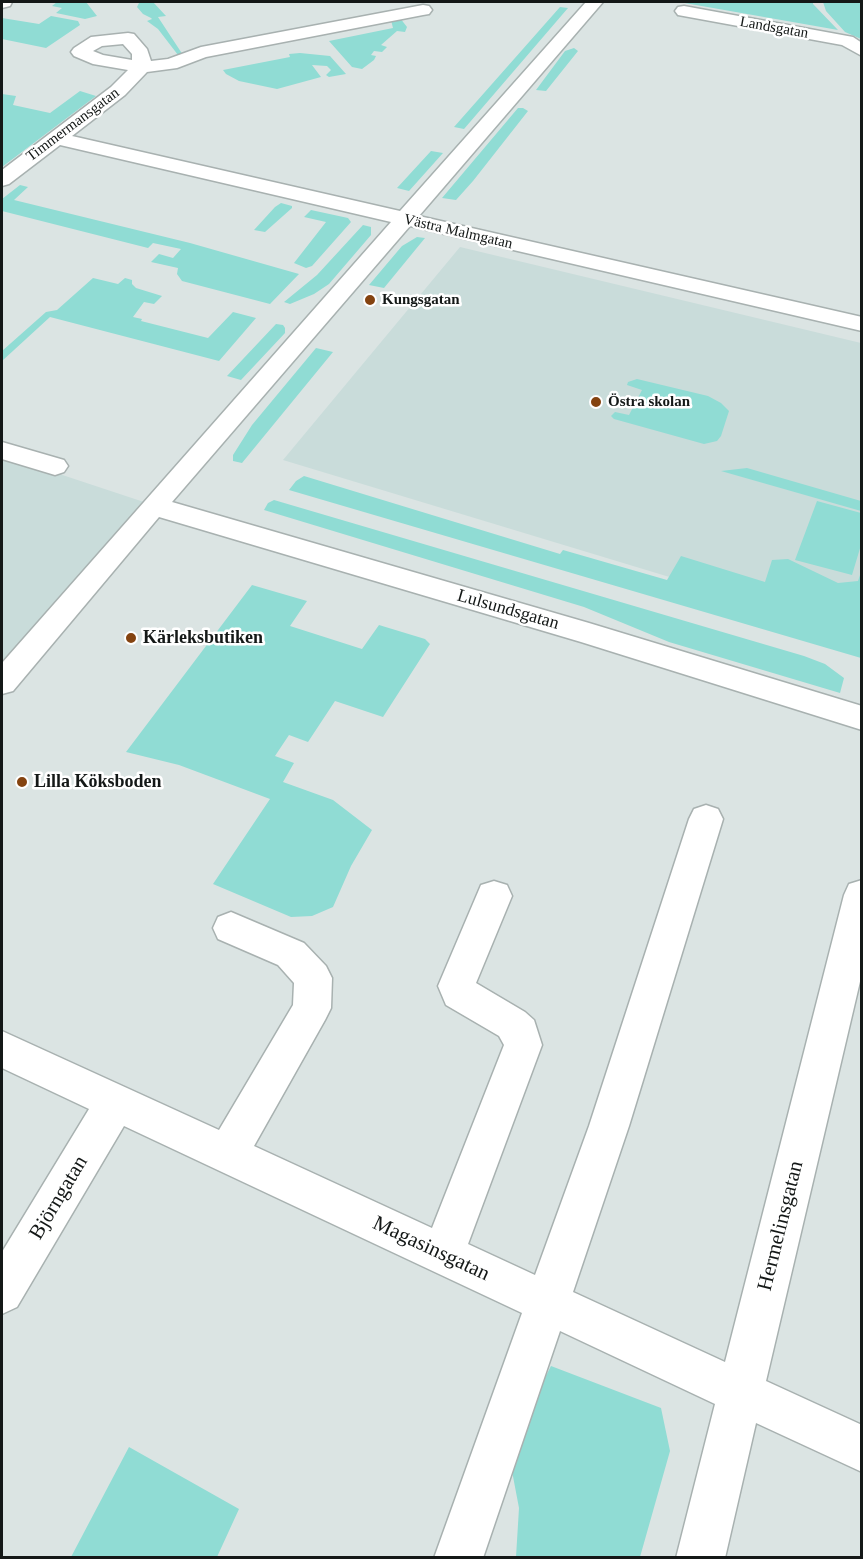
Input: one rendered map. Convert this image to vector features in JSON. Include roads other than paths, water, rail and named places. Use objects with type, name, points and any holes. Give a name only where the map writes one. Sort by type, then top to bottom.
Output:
[{"type":"street","points":[[2,682],[403,219],[595,2]]},
{"type":"street","name":"Timmermansgatan","points":[[2,180],[118,92],[142,67],[171,64],[201,52],[423,10]]},
{"type":"street","name":"Landsgatan","points":[[684,11],[847,41],[861,51]]},
{"type":"street","name":"Västra Malmgatan","points":[[55,138],[861,324]]},
{"type":"street","points":[[2,450],[55,466]]},
{"type":"street","name":"Lulsundsgatan","points":[[153,506],[578,630],[861,718]]},
{"type":"street","points":[[458,1557],[545,1303],[609,1126],[706,819]]},
{"type":"street","name":"Hermelinsgatan","points":[[700,1557],[861,895]]},
{"type":"street","points":[[443,1255],[523,1045],[520,1033],[512,1024],[459,993],[457,987],[494,896]]},
{"type":"street","points":[[228,1153],[312,1008],[313,978],[291,954],[231,928]]},
{"type":"street","name":"Magasinsgatan","points":[[2,1049],[861,1449]]},
{"type":"street","name":"Björngatan","points":[[2,1292],[116,1103]]},
{"type":"place","name":"Kungsgatan","points":[[370,300]]},
{"type":"place","name":"Östra skolan","points":[[596,402]]},
{"type":"place","name":"Kärleksbutiken","points":[[131,638]]},
{"type":"place","name":"Lilla Köksboden","points":[[22,782]]}]
